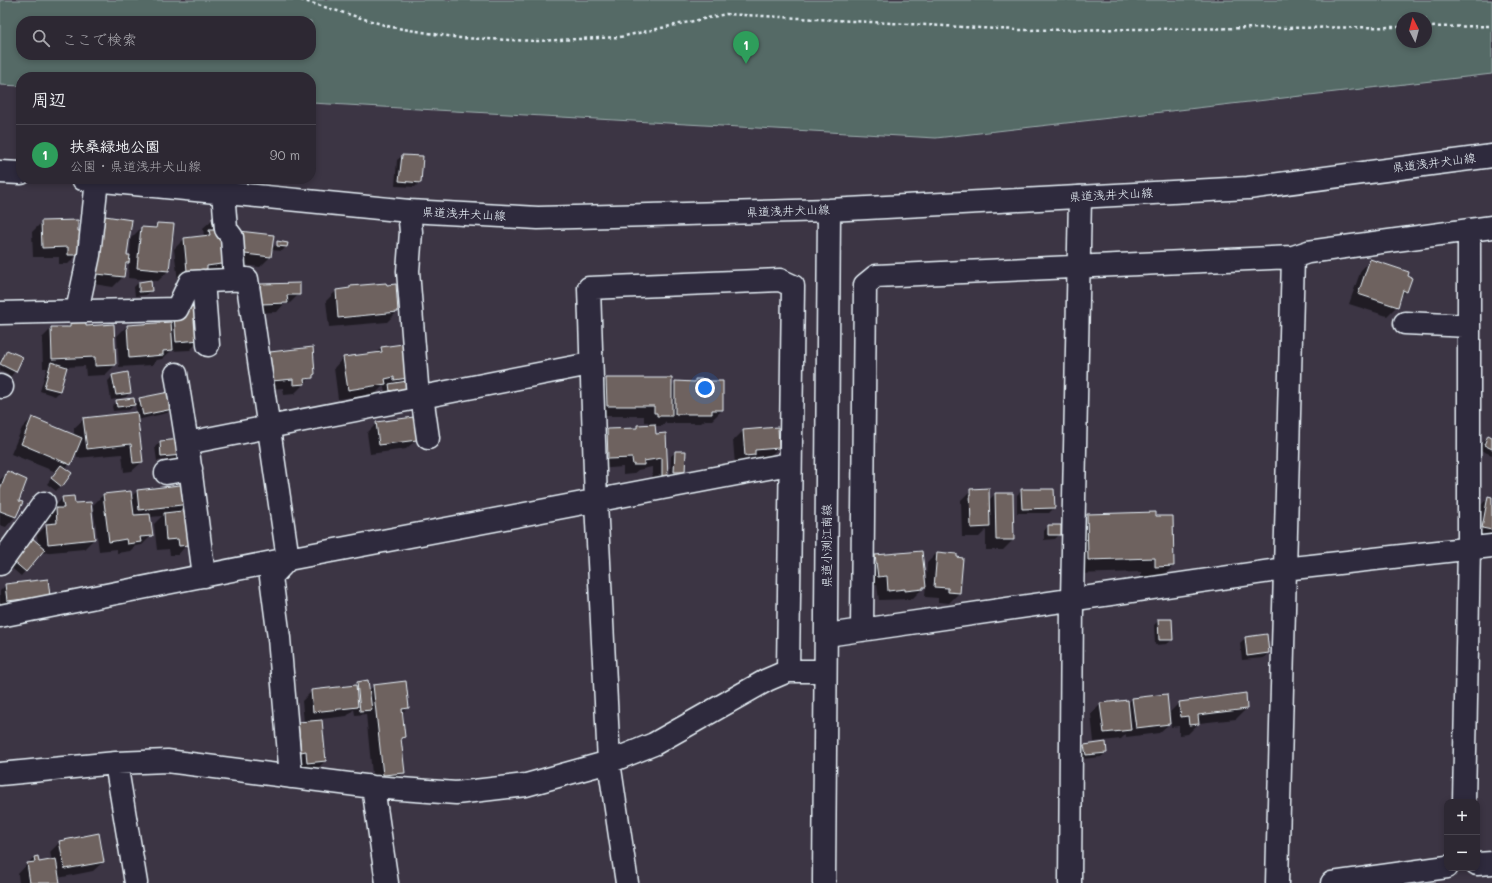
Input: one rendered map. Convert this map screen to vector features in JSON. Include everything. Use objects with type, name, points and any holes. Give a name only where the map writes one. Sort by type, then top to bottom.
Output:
[{"type":"street","name":"県道浅井犬山線","points":[[135,184],[409,211],[538,218],[829,210],[1248,188],[1492,156]]},
{"type":"street","points":[[0,172],[16,173]]},
{"type":"street","points":[[77,311],[89,255],[90,184]]},
{"type":"street","points":[[224,192],[226,229],[232,237],[235,279]]},
{"type":"street","points":[[1070,883],[1072,600],[1080,197]]},
{"type":"street","name":"県道小渕江南線","points":[[824,883],[829,210]]},
{"type":"street","points":[[409,211],[411,232],[408,271],[420,396],[428,438]]},
{"type":"street","points":[[862,630],[866,285],[876,276],[1078,268],[1293,257],[1308,252],[1492,227]]},
{"type":"street","points":[[1464,799],[1469,547],[1469,230]]},
{"type":"street","points":[[1276,883],[1293,257]]},
{"type":"street","points":[[0,314],[177,309],[190,282],[247,278],[288,559]]},
{"type":"street","points":[[627,883],[609,762],[590,364],[589,288],[780,280],[793,286],[789,464],[788,670]]},
{"type":"street","points":[[204,281],[208,345]]},
{"type":"street","points":[[1405,323],[1469,326]]},
{"type":"street","points":[[187,443],[420,396],[590,364]]},
{"type":"street","points":[[176,374],[191,469],[204,576]]},
{"type":"street","points":[[0,616],[288,559],[596,502],[789,464]]},
{"type":"street","points":[[166,473],[191,469]]},
{"type":"street","points":[[0,564],[44,503]]},
{"type":"street","points":[[827,635],[1284,569],[1469,547],[1492,546]]},
{"type":"street","points":[[288,559],[271,577],[279,638],[291,777]]},
{"type":"street","points":[[0,774],[116,763],[168,761],[373,787],[456,793],[526,785],[609,762],[654,744],[767,680],[788,670],[826,671]]},
{"type":"street","points":[[116,763],[136,883]]},
{"type":"street","points":[[373,787],[388,883]]},
{"type":"street","points":[[1480,864],[1492,863]]},
{"type":"street","points":[[1332,883],[1444,867]]},
{"type":"path","points":[[301,0],[391,27],[460,38],[537,41],[620,37],[726,14],[1017,30],[1396,27]]},
{"type":"path","points":[[1432,27],[1492,26]]},
{"type":"green space","points":[[0,0],[1492,0],[1492,74],[936,138],[316,103],[316,72],[16,72],[16,86],[0,85]]},
{"type":"building","points":[[402,155],[423,156],[421,183],[399,181]]},
{"type":"building","points":[[105,216],[132,220],[127,255],[130,255],[129,263],[126,263],[124,277],[97,274]]},
{"type":"building","points":[[218,217],[220,240],[226,239],[229,270],[222,271],[221,264],[207,266],[207,269],[187,271],[184,238],[210,235],[209,230],[214,230],[212,218]]},
{"type":"building","points":[[78,220],[78,231],[82,231],[82,240],[78,240],[79,255],[68,255],[68,247],[42,248],[41,221]]},
{"type":"building","points":[[157,223],[174,224],[169,271],[137,268],[141,227],[156,228]]},
{"type":"building","points":[[239,231],[274,235],[271,257],[236,253]]},
{"type":"building","points":[[277,241],[288,243],[287,247],[277,246]]},
{"type":"building","points":[[1370,259],[1409,272],[1408,276],[1412,278],[1407,292],[1403,290],[1398,307],[1358,294]]},
{"type":"building","points":[[151,280],[152,291],[139,292],[139,282]]},
{"type":"building","points":[[300,283],[300,295],[287,295],[288,303],[261,304],[260,284]]},
{"type":"building","points":[[386,283],[387,285],[396,284],[398,312],[338,318],[336,290],[350,288],[350,286]]},
{"type":"building","points":[[198,306],[201,340],[176,342],[174,316],[187,315],[186,307]]},
{"type":"building","points":[[86,322],[86,326],[114,324],[116,365],[95,366],[95,357],[52,359],[51,327],[70,327],[70,323]]},
{"type":"building","points":[[171,322],[173,350],[163,351],[163,355],[129,358],[127,325]]},
{"type":"building","points":[[403,344],[408,378],[394,380],[394,377],[385,379],[386,384],[348,390],[343,357],[382,352],[381,347]]},
{"type":"building","points":[[313,347],[315,374],[313,375],[313,378],[304,379],[305,384],[293,385],[293,379],[272,381],[270,352]]},
{"type":"building","points":[[7,350],[23,357],[16,372],[0,364]]},
{"type":"building","points":[[51,362],[67,367],[60,391],[44,387]]},
{"type":"building","points":[[128,372],[131,393],[116,395],[112,375]]},
{"type":"building","points":[[606,378],[672,378],[672,416],[657,416],[657,413],[654,413],[654,406],[607,406]]},
{"type":"building","points":[[695,379],[706,379],[706,381],[723,381],[723,410],[712,410],[712,414],[675,414],[675,381],[695,382]]},
{"type":"building","points":[[407,381],[408,389],[390,391],[389,384]]},
{"type":"building","points":[[169,392],[173,409],[143,415],[139,398]]},
{"type":"building","points":[[134,398],[135,405],[117,407],[116,400]]},
{"type":"building","points":[[137,412],[143,462],[133,463],[131,444],[87,449],[83,418]]},
{"type":"building","points":[[32,417],[82,438],[71,465],[21,444]]},
{"type":"building","points":[[414,417],[417,440],[379,445],[376,422]]},
{"type":"building","points":[[655,424],[656,434],[666,433],[668,476],[662,476],[662,458],[644,461],[644,465],[633,465],[632,458],[608,459],[607,429],[637,428],[637,425]]},
{"type":"building","points":[[778,427],[779,448],[755,450],[755,455],[745,456],[743,430]]},
{"type":"building","points":[[1488,435],[1492,437],[1492,449],[1484,445]]},
{"type":"building","points":[[181,439],[182,455],[161,457],[160,441]]},
{"type":"building","points":[[675,451],[686,451],[685,472],[674,472]]},
{"type":"building","points":[[61,465],[72,473],[62,487],[51,478]]},
{"type":"building","points":[[7,471],[27,480],[19,501],[23,502],[16,517],[0,511],[0,489]]},
{"type":"building","points":[[188,484],[190,504],[139,510],[137,490]]},
{"type":"building","points":[[989,488],[990,527],[971,528],[970,489]]},
{"type":"building","points":[[1021,489],[1054,489],[1055,508],[1022,509]]},
{"type":"building","points":[[131,491],[134,515],[150,514],[153,536],[140,537],[141,542],[127,544],[126,539],[109,542],[103,494]]},
{"type":"building","points":[[995,493],[1013,493],[1014,540],[996,540]]},
{"type":"building","points":[[74,496],[75,503],[91,502],[95,539],[48,544],[46,524],[57,523],[56,508],[64,508],[62,497]]},
{"type":"building","points":[[1488,496],[1492,497],[1492,530],[1482,528]]},
{"type":"building","points":[[191,510],[194,537],[188,538],[189,545],[179,546],[178,539],[166,540],[164,513]]},
{"type":"building","points":[[1156,512],[1156,516],[1173,516],[1174,566],[1155,567],[1155,558],[1088,560],[1087,514]]},
{"type":"building","points":[[1048,525],[1061,525],[1061,535],[1048,535]]},
{"type":"building","points":[[31,537],[45,549],[26,572],[12,560]]},
{"type":"building","points":[[922,551],[926,587],[923,587],[923,589],[905,591],[905,589],[888,591],[887,576],[878,577],[875,555]]},
{"type":"building","points":[[937,552],[957,554],[957,557],[963,558],[960,593],[948,592],[948,588],[934,587]]},
{"type":"building","points":[[48,579],[50,596],[7,601],[5,584]]},
{"type":"building","points":[[1158,619],[1172,619],[1173,640],[1159,640]]},
{"type":"building","points":[[1267,634],[1269,653],[1247,656],[1245,637]]},
{"type":"building","points":[[368,680],[372,710],[360,711],[357,682]]},
{"type":"building","points":[[406,681],[409,708],[402,709],[405,737],[401,738],[405,773],[383,775],[373,685]]},
{"type":"building","points":[[356,685],[358,707],[313,712],[311,690]]},
{"type":"building","points":[[1246,693],[1247,709],[1198,715],[1199,724],[1189,725],[1188,716],[1181,717],[1179,702]]},
{"type":"building","points":[[1167,694],[1170,724],[1136,728],[1132,698]]},
{"type":"building","points":[[1128,700],[1131,730],[1104,733],[1100,703]]},
{"type":"building","points":[[322,720],[326,761],[307,763],[306,751],[301,752],[298,722]]},
{"type":"building","points":[[1106,742],[1107,753],[1086,755],[1084,745]]},
{"type":"building","points":[[99,833],[104,862],[65,869],[59,841]]},
{"type":"building","points":[[38,856],[39,862],[56,859],[60,883],[30,883],[27,863],[35,862],[34,857]]},
{"type":"place","name":"扶桑緑地公園","points":[[746,64]]}]
